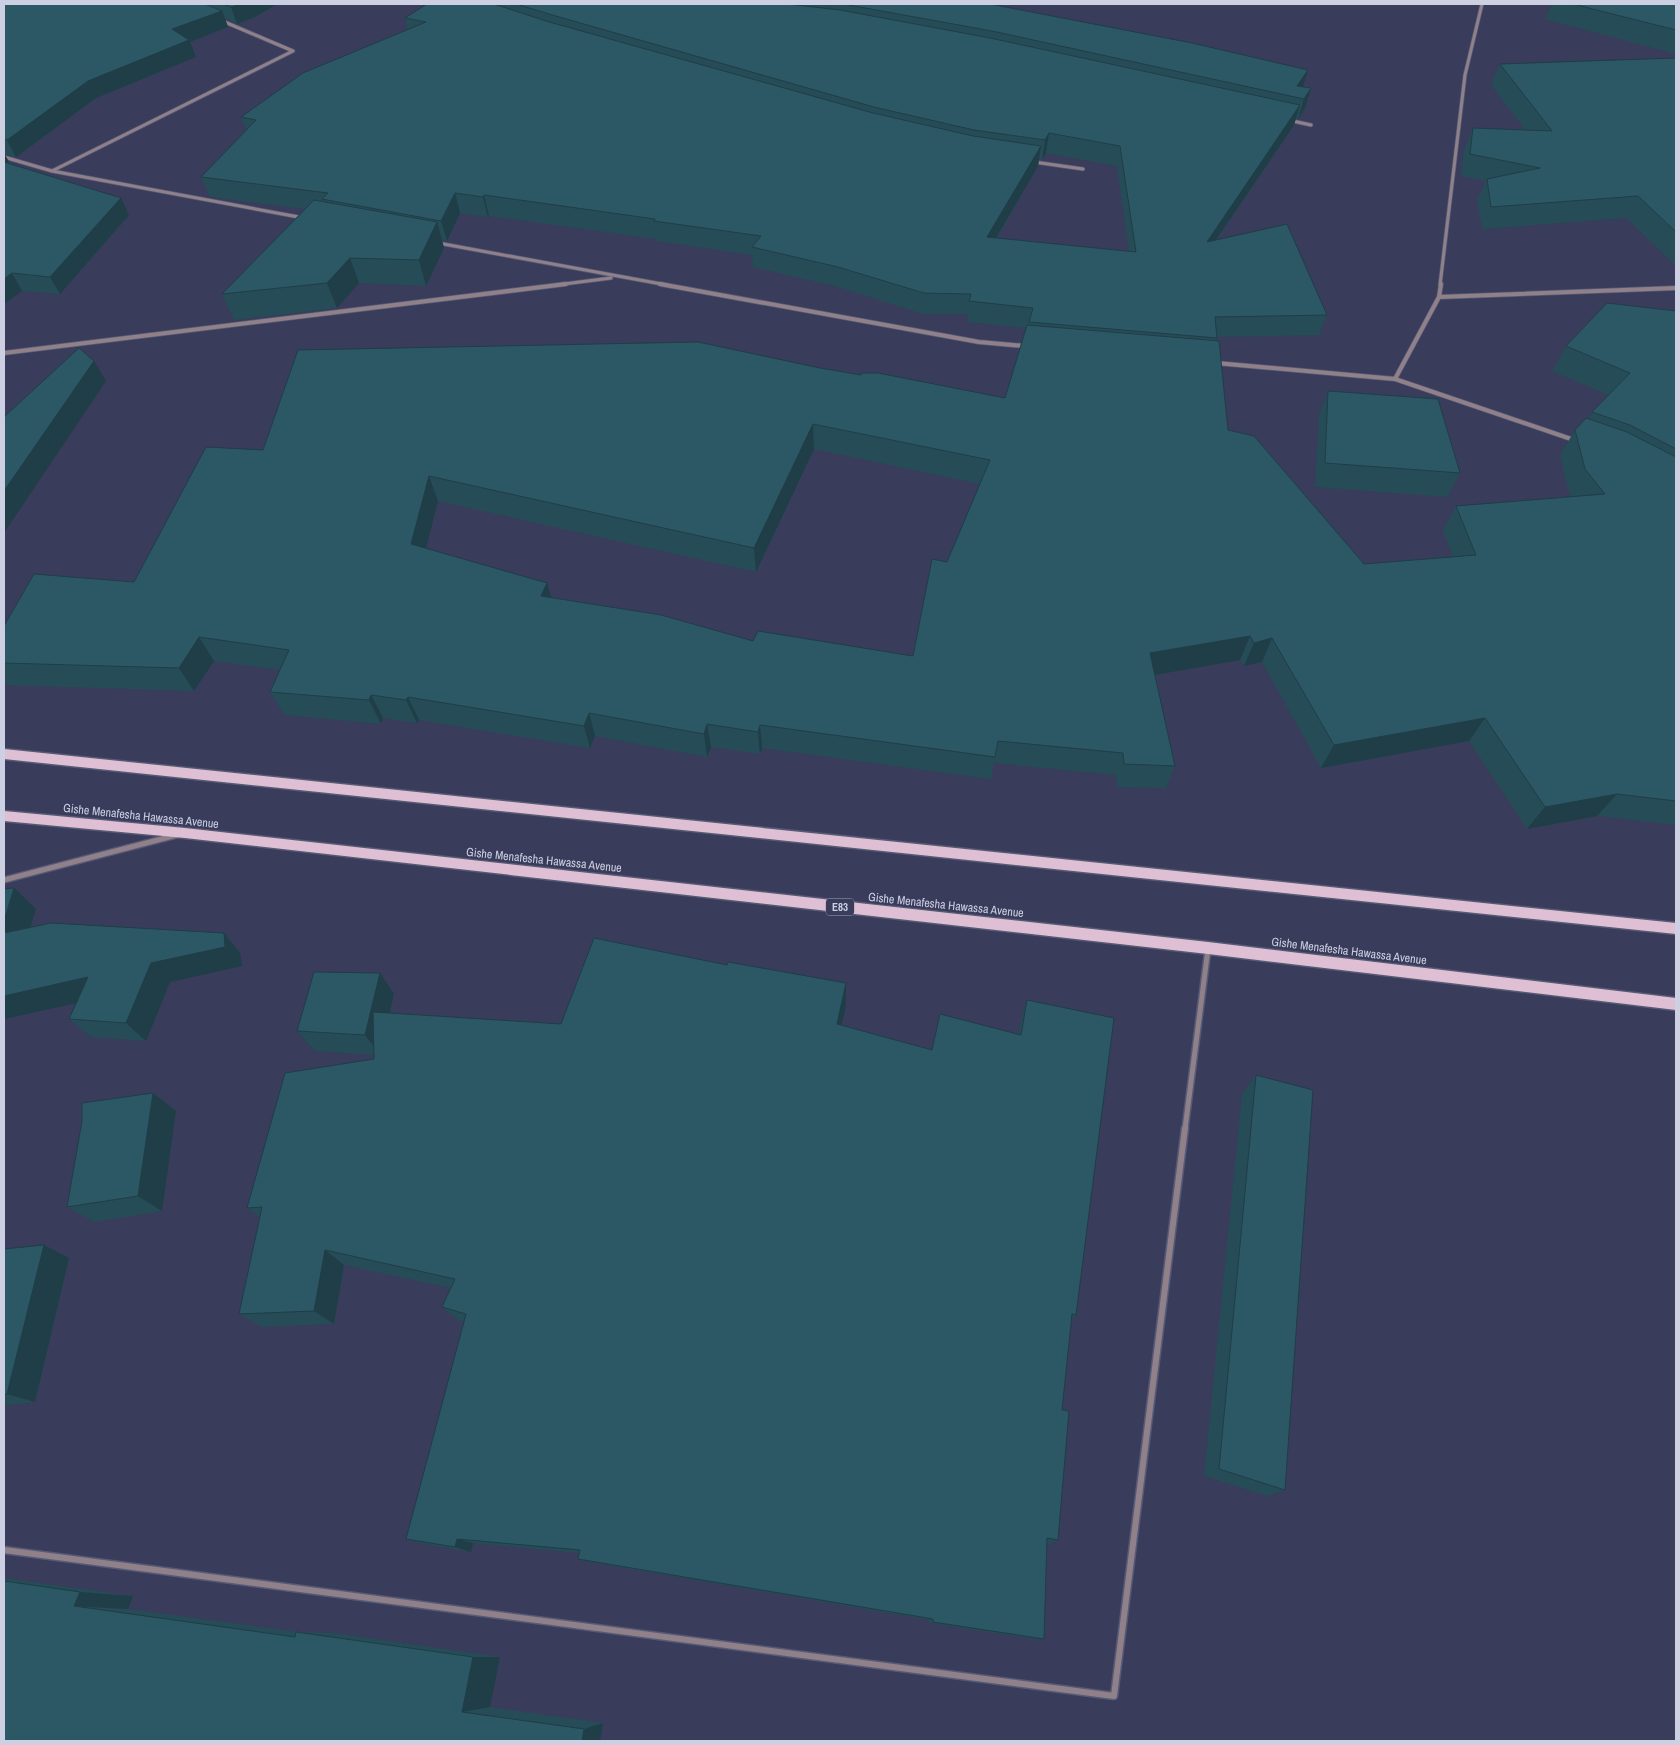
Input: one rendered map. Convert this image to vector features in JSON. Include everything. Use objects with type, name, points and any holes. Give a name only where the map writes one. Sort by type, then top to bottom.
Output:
[{"type":"main road","points":[[4,754],[1676,929]]},
{"type":"main road","name":"Gishe Menafesha Hawassa Avenue","points":[[4,816],[185,834],[1208,948],[1676,1004]]},
{"type":"street","points":[[1395,379],[1439,297],[1465,75],[1482,4]]},
{"type":"street","points":[[52,171],[293,51],[220,19]]},
{"type":"street","points":[[1283,119],[1311,125]]},
{"type":"street","points":[[4,157],[52,171],[306,218]]},
{"type":"street","points":[[1028,161],[1083,169]]},
{"type":"street","points":[[433,242],[979,342],[1029,346]]},
{"type":"street","points":[[4,353],[618,277]]},
{"type":"street","points":[[1439,297],[1676,288]]},
{"type":"street","points":[[1207,362],[1395,379],[1584,443]]},
{"type":"street","points":[[4,880],[185,834]]},
{"type":"street","points":[[4,1550],[1114,1696],[1208,948]]},
{"type":"building","points":[[4,4],[205,4],[222,11],[172,29],[189,40],[88,81],[7,140],[4,139]]},
{"type":"building","points":[[223,4],[241,4],[231,7]]},
{"type":"building","points":[[427,4],[494,4],[546,21],[873,113],[973,136],[1041,146],[987,237],[1136,252],[1120,146],[1049,133],[1045,140],[974,130],[874,107],[516,4],[787,4],[840,10],[990,38],[1300,105],[1207,242],[1287,224],[1327,315],[1215,317],[1217,338],[1029,322],[1033,308],[969,301],[971,294],[924,293],[838,267],[752,247],[761,236],[654,221],[655,219],[484,195],[483,197],[455,193],[441,221],[322,199],[328,193],[201,177],[256,120],[241,117],[303,73],[426,22],[405,18]]},
{"type":"building","points":[[843,4],[990,4],[1192,43],[1308,70],[1297,86],[1311,88],[1304,99],[992,31]]},
{"type":"building","points":[[1573,4],[1676,4],[1676,30]]},
{"type":"building","points":[[1676,58],[1676,232],[1638,196],[1491,207],[1487,179],[1540,168],[1470,154],[1473,128],[1552,131],[1500,64]]},
{"type":"building","points":[[4,162],[121,198],[50,277],[12,273],[4,279]]},
{"type":"building","points":[[314,200],[437,222],[419,260],[350,258],[327,283],[222,294]]},
{"type":"building","points":[[1607,303],[1676,311],[1676,449],[1630,425],[1592,412],[1630,373],[1566,346]]},
{"type":"building","points":[[1027,325],[1219,341],[1228,430],[1254,436],[1364,564],[1476,555],[1456,506],[1605,494],[1585,469],[1575,430],[1586,418],[1627,432],[1676,457],[1676,801],[1617,794],[1545,807],[1485,718],[1334,745],[1272,638],[1254,643],[1250,636],[1150,653],[1175,766],[1124,764],[1123,753],[998,741],[995,757],[760,725],[758,732],[707,724],[704,734],[589,713],[584,726],[408,697],[406,700],[371,695],[369,700],[270,692],[289,650],[199,637],[179,668],[4,663],[4,626],[34,574],[134,582],[206,447],[263,450],[298,350],[698,342],[820,368],[861,375],[862,373],[878,373],[1005,398]],"holes":[[[813,424],[990,460],[947,562],[932,559],[913,656],[758,631],[753,641],[661,615],[541,596],[547,583],[411,544],[429,476],[754,548]]]},
{"type":"building","points":[[79,348],[94,361],[4,491],[4,417]]},
{"type":"building","points":[[1328,391],[1438,399],[1460,473],[1325,463]]},
{"type":"building","points":[[14,888],[4,921],[4,889]]},
{"type":"building","points":[[51,923],[224,933],[225,947],[151,963],[126,1023],[69,1019],[88,977],[4,996],[4,933]]},
{"type":"building","points":[[594,938],[727,965],[728,962],[846,983],[837,1024],[932,1050],[940,1014],[1021,1035],[1027,1000],[1114,1018],[1076,1315],[1072,1314],[1062,1410],[1069,1411],[1058,1540],[1047,1538],[1044,1639],[933,1622],[933,1619],[578,1559],[580,1550],[457,1539],[455,1547],[406,1539],[466,1314],[442,1307],[455,1279],[325,1250],[314,1311],[239,1314],[262,1207],[247,1208],[285,1073],[374,1059],[373,1012],[561,1024]]},
{"type":"building","points":[[314,972],[380,973],[365,1035],[297,1031]]},
{"type":"building","points":[[1256,1075],[1313,1090],[1285,1490],[1219,1469]]},
{"type":"building","points":[[153,1093],[138,1196],[67,1207],[82,1121],[82,1103]]},
{"type":"building","points":[[44,1245],[7,1394],[4,1394],[4,1249]]},
{"type":"building","points":[[4,1581],[80,1592],[74,1606],[295,1637],[296,1632],[473,1657],[462,1712],[584,1729],[582,1741],[4,1741]]}]
